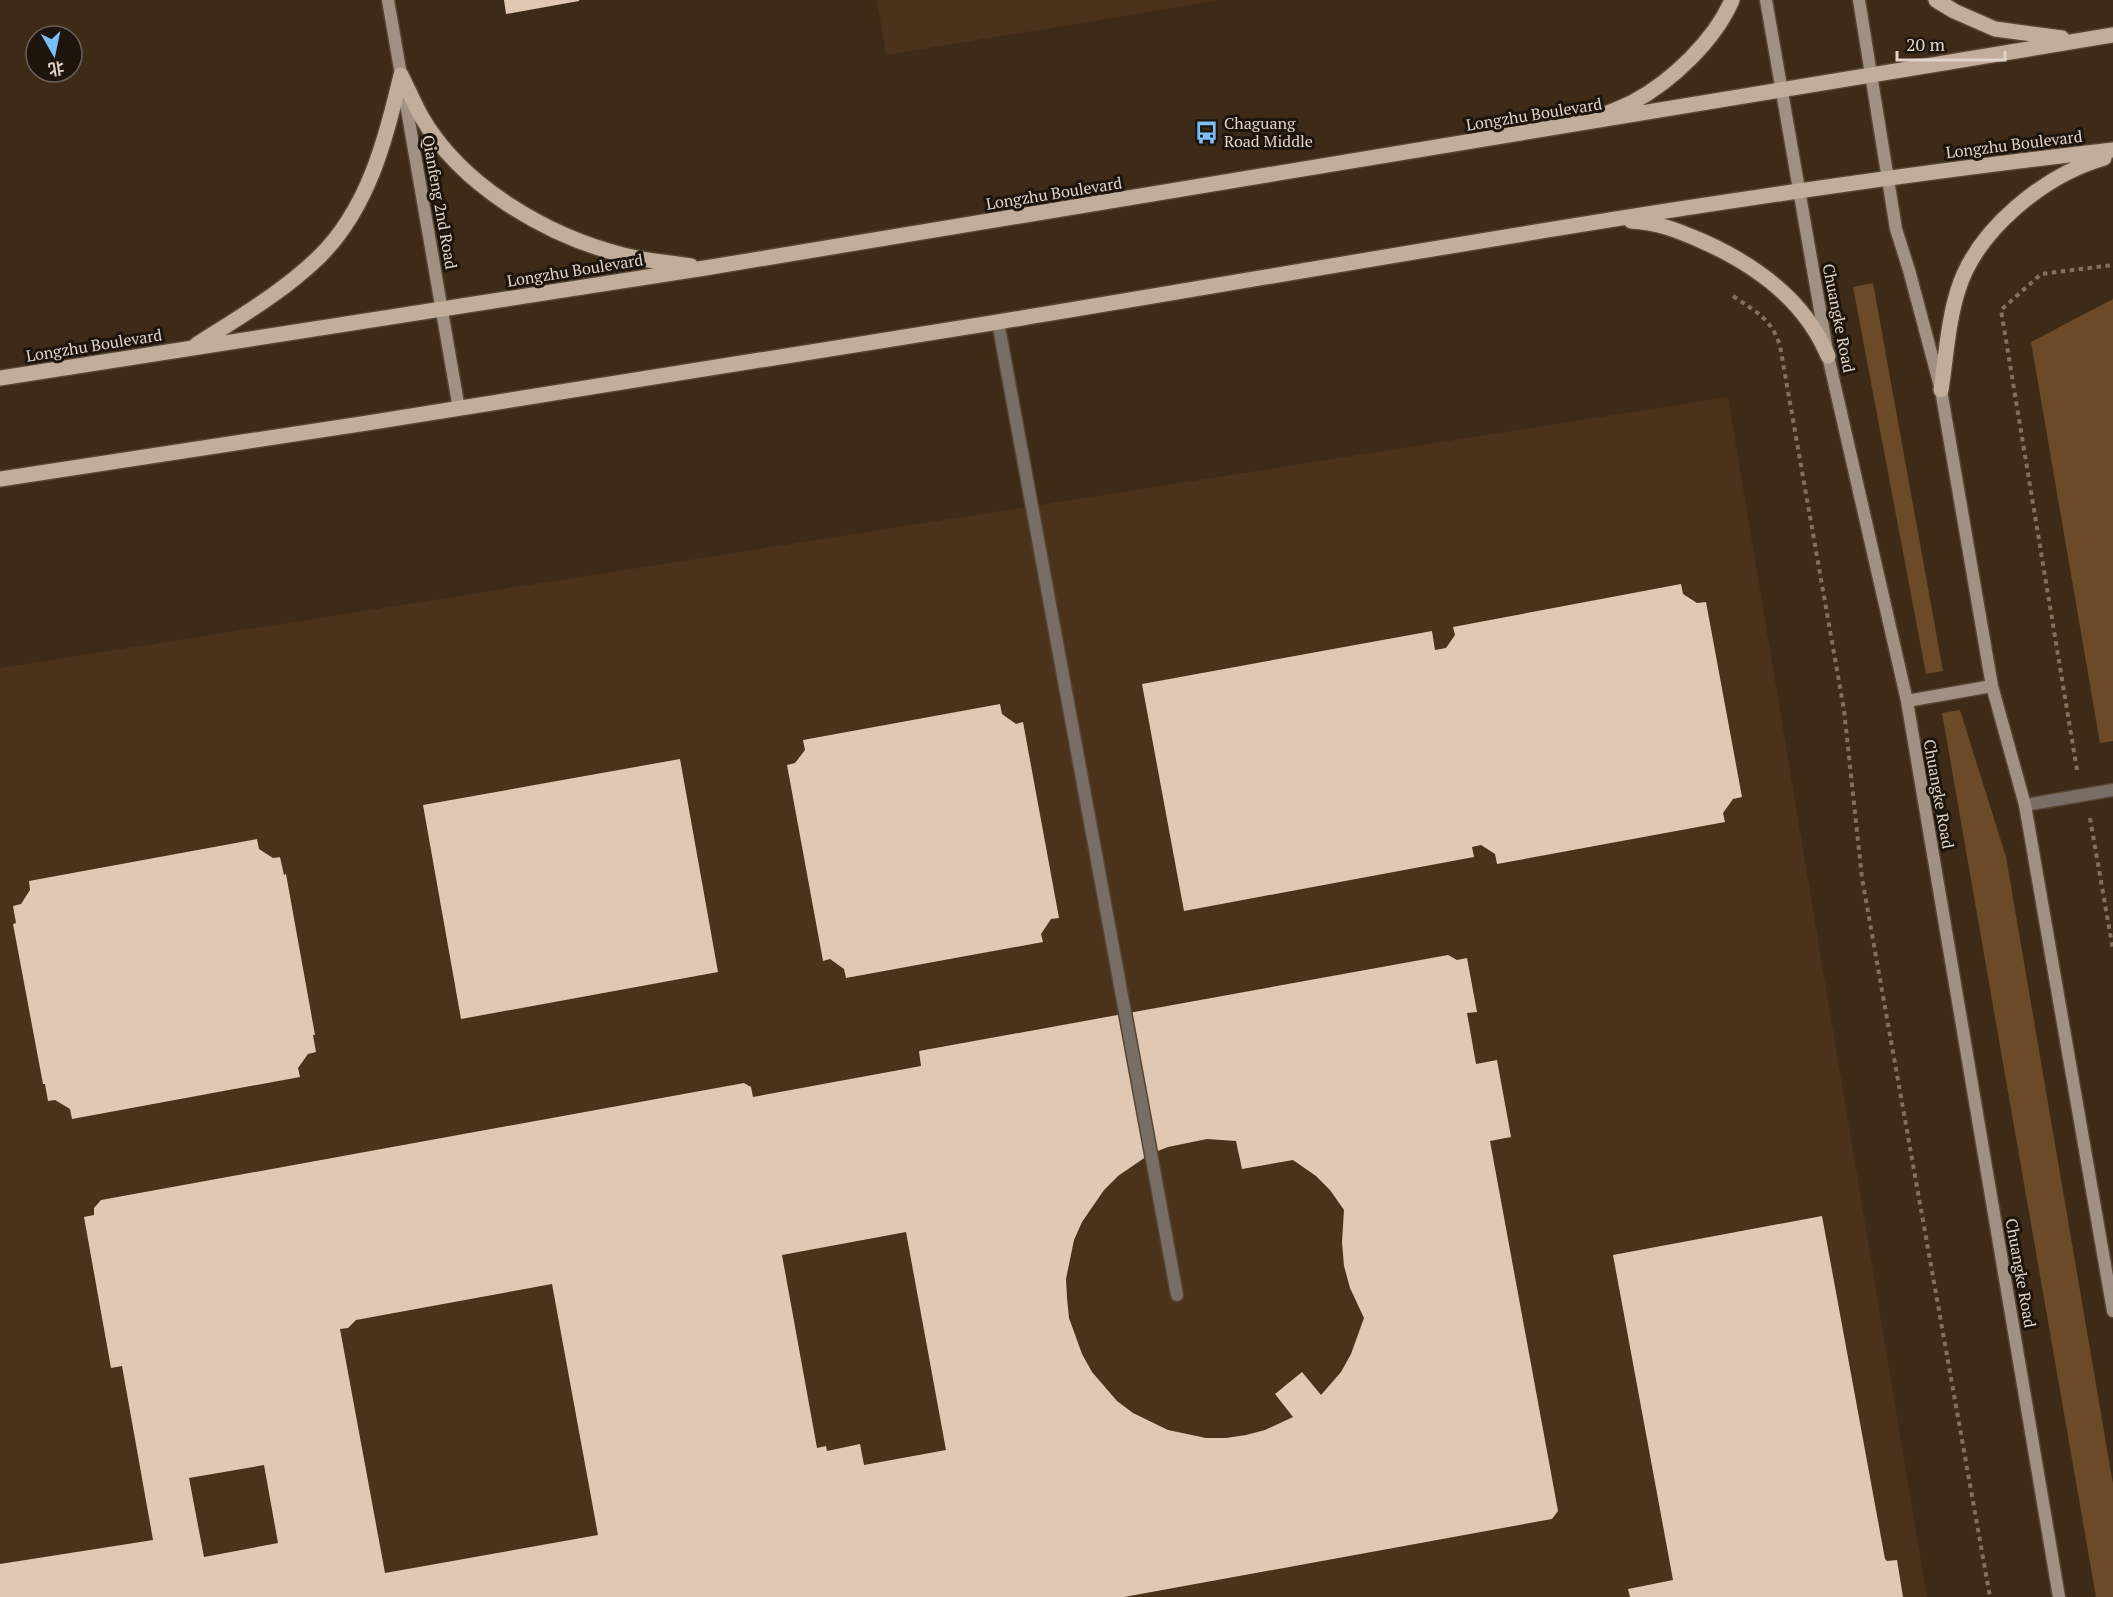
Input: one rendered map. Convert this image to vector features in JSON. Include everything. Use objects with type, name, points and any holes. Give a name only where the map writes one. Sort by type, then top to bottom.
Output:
[{"type":"main road","name":"Qianfeng 2nd Road","points":[[388,0],[459,409]]},
{"type":"main road","points":[[1580,125],[1633,102],[1668,79],[1696,52],[1718,24],[1732,0]]},
{"type":"main road","name":"Chuangke Road","points":[[1766,0],[1828,356],[1907,701],[2059,1597]]},
{"type":"main road","points":[[1859,0],[1896,229],[1941,390],[1992,686],[2025,805],[2113,1311]]},
{"type":"main road","points":[[1936,0],[1954,11],[1995,29],[2080,40]]},
{"type":"main road","name":"Longzhu Boulevard","points":[[0,378],[705,268],[2113,35]]},
{"type":"main road","points":[[401,75],[422,117],[442,146],[478,183],[521,212],[570,238],[624,255],[705,268]]},
{"type":"main road","points":[[191,348],[284,286],[320,256],[346,224],[366,188],[386,136],[401,75]]},
{"type":"main road","name":"Longzhu Boulevard","points":[[0,479],[459,409],[998,322],[1605,220],[1888,178],[2113,150]]},
{"type":"main road","points":[[1941,390],[1958,290],[1971,261],[1990,235],[2013,210],[2046,184],[2088,163],[2113,156]]},
{"type":"main road","points":[[1605,220],[1646,221],[1678,231],[1750,267],[1773,284],[1802,311],[1821,339],[1828,356]]},
{"type":"main road","points":[[1907,701],[1992,686]]},
{"type":"street","points":[[998,322],[1177,1294]]},
{"type":"street","points":[[2025,805],[2113,790]]},
{"type":"path","points":[[2076,768],[2001,309],[2042,274],[2113,265]]},
{"type":"path","points":[[1732,296],[1769,322],[1780,346],[1844,710],[1862,878],[1990,1597]]},
{"type":"path","points":[[2092,828],[2113,951]]},
{"type":"shaded area","points":[[877,0],[1221,0],[886,55]]},
{"type":"shaded area","points":[[1873,283],[1943,671],[1926,674],[1853,287]]},
{"type":"shaded area","points":[[2113,299],[2113,741],[2100,743],[2031,342]]},
{"type":"shaded area","points":[[1728,397],[1927,1597],[0,1597],[0,668]]},
{"type":"shaded area","points":[[1960,710],[2006,857],[2113,1484],[2113,1597],[2096,1597],[1942,713]]},
{"type":"building","points":[[504,0],[579,0],[579,1],[506,14]]},
{"type":"building","points":[[1681,584],[1683,594],[1697,603],[1706,602],[1742,797],[1733,799],[1723,813],[1725,822],[1497,864],[1495,854],[1481,845],[1472,847],[1474,857],[1184,911],[1142,684],[1432,631],[1435,650],[1446,648],[1455,635],[1453,627]]},
{"type":"building","points":[[1000,704],[1002,714],[1016,724],[1023,722],[1059,918],[1051,919],[1041,934],[1043,942],[846,978],[844,969],[830,959],[823,961],[787,765],[795,763],[805,750],[803,740]]},
{"type":"building","points":[[680,759],[718,972],[461,1019],[423,805]]},
{"type":"building","points":[[257,839],[259,849],[273,858],[280,857],[284,875],[286,874],[315,1035],[313,1035],[316,1052],[308,1054],[298,1068],[300,1077],[72,1119],[70,1109],[55,1100],[48,1101],[13,924],[16,923],[13,906],[21,904],[30,890],[29,881]]},
{"type":"building","points":[[1448,955],[1457,960],[1467,958],[1477,1012],[1467,1013],[1476,1064],[1497,1060],[1511,1137],[1490,1141],[1558,1511],[1552,1519],[1124,1597],[0,1597],[0,1564],[153,1540],[122,1366],[111,1368],[84,1217],[94,1215],[94,1208],[101,1200],[744,1083],[751,1087],[753,1097],[921,1066],[919,1051]],"holes":[[[1207,1139],[1236,1141],[1242,1169],[1293,1160],[1316,1176],[1330,1190],[1344,1210],[1342,1242],[1344,1266],[1350,1288],[1364,1318],[1351,1354],[1341,1372],[1321,1395],[1302,1372],[1275,1394],[1293,1417],[1265,1430],[1226,1438],[1206,1438],[1168,1430],[1133,1413],[1117,1401],[1092,1372],[1082,1354],[1069,1318],[1066,1279],[1074,1240],[1082,1222],[1104,1190],[1118,1176],[1150,1154],[1168,1147]],[[906,1232],[946,1450],[864,1465],[860,1444],[827,1451],[826,1446],[817,1448],[782,1255]],[[552,1284],[598,1535],[385,1573],[340,1329],[348,1328],[356,1320]],[[264,1465],[278,1543],[204,1557],[189,1478]]]},
{"type":"building","points":[[1822,1216],[1885,1559],[1887,1561],[1897,1560],[1903,1597],[1630,1597],[1628,1589],[1673,1580],[1613,1255]]},
{"type":"place","name":"Chaguang Road Middle","points":[[1206,132]]}]
